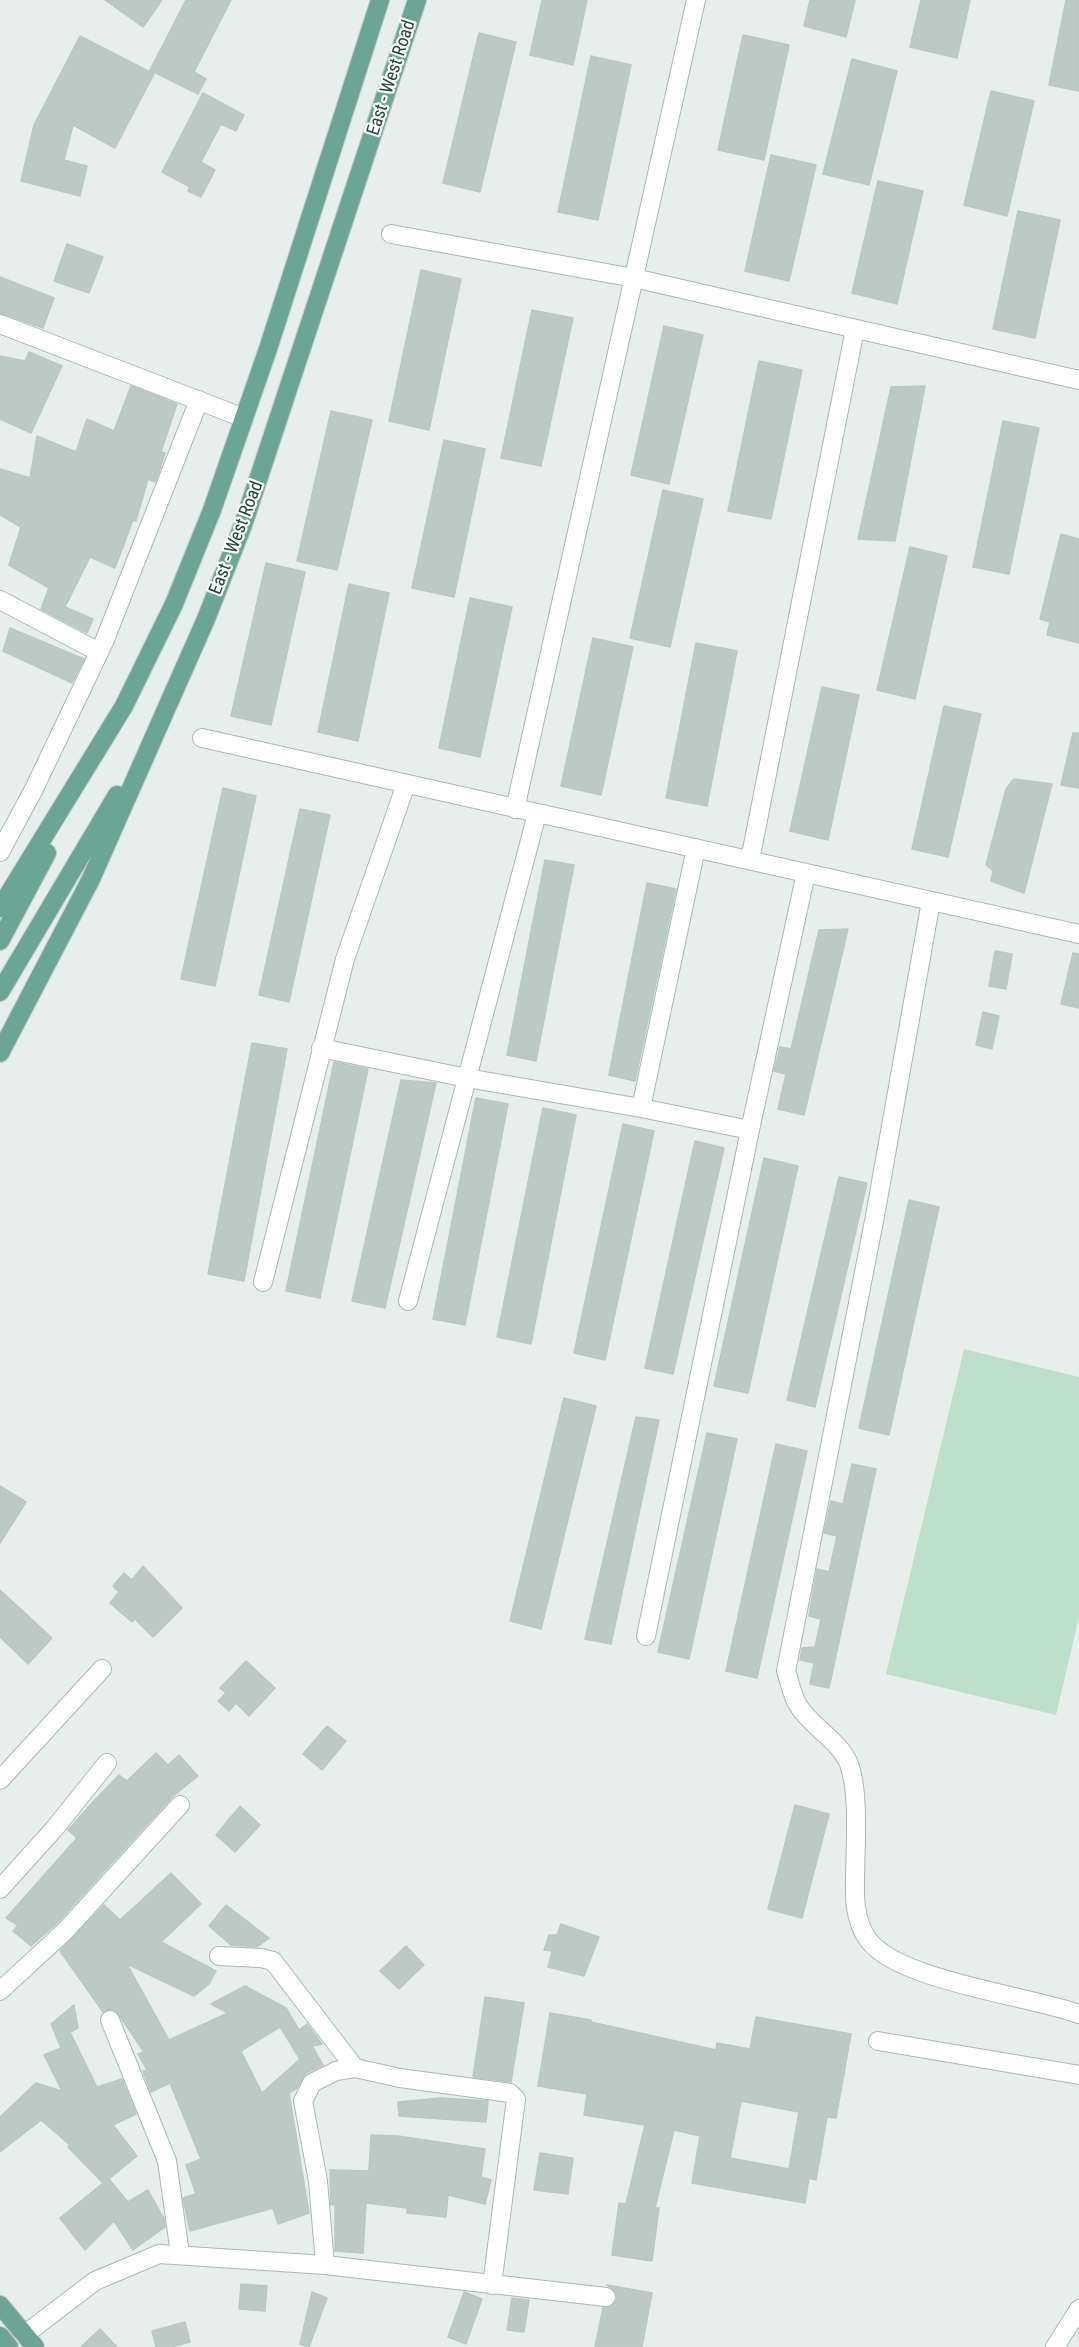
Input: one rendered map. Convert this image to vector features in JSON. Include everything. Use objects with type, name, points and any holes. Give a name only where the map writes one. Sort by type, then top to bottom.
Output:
[{"type":"main road","name":"East - West Road","points":[[0,908],[124,705],[174,604],[212,510],[244,418],[380,0]]},
{"type":"main road","name":"East - West Road","points":[[0,1053],[91,879],[206,619],[243,525],[417,0]]},
{"type":"main road","points":[[0,941],[124,705]]},
{"type":"main road","points":[[0,992],[156,730]]},
{"type":"main road","points":[[0,2305],[29,2341]]},
{"type":"main road","points":[[0,2336],[9,2347]]},
{"type":"street","points":[[515,809],[696,0]]},
{"type":"street","points":[[391,234],[634,279],[1079,380]]},
{"type":"street","points":[[0,324],[244,418]]},
{"type":"street","points":[[750,860],[855,329]]},
{"type":"street","points":[[0,852],[33,792],[99,652],[199,400]]},
{"type":"street","points":[[0,600],[99,652]]},
{"type":"street","points":[[202,738],[1079,934]]},
{"type":"street","points":[[263,1282],[345,959],[406,784]]},
{"type":"street","points":[[408,1301],[537,814]]},
{"type":"street","points":[[641,1108],[696,848]]},
{"type":"street","points":[[646,1636],[750,1130],[806,873]]},
{"type":"street","points":[[931,901],[875,1216],[786,1671],[798,1706],[827,1735],[848,1762],[854,1787],[855,1899],[862,1931],[871,1943],[886,1956],[910,1967],[973,1987],[1079,2014]]},
{"type":"street","points":[[321,1048],[467,1078],[641,1108],[750,1130]]},
{"type":"street","points":[[0,1780],[102,1669]]},
{"type":"street","points":[[0,1889],[54,1829],[107,1764]]},
{"type":"street","points":[[0,1991],[65,1931],[180,1804]]},
{"type":"street","points":[[219,1956],[261,1958],[273,1961],[355,2068]]},
{"type":"street","points":[[110,2020],[168,2161],[180,2254]]},
{"type":"street","points":[[878,2041],[1079,2075]]},
{"type":"street","points":[[325,2265],[318,2181],[303,2101],[312,2083],[336,2071],[355,2068],[400,2078],[510,2093],[516,2099],[492,2285]]},
{"type":"street","points":[[29,2341],[95,2281],[159,2254],[325,2265],[606,2297]]},
{"type":"street","points":[[1055,2347],[1079,2309]]},
{"type":"green space","points":[[964,1349],[1079,1377],[1079,1617],[1056,1715],[886,1674]]},
{"type":"building","points":[[105,0],[162,0],[143,27]]},
{"type":"building","points":[[186,0],[231,0],[194,72],[206,79],[198,94],[150,70]]},
{"type":"building","points":[[542,0],[587,0],[573,65],[530,55]]},
{"type":"building","points":[[810,0],[855,0],[846,37],[804,26]]},
{"type":"building","points":[[921,0],[970,0],[957,58],[910,47]]},
{"type":"building","points":[[1066,0],[1079,0],[1079,91],[1049,85]]},
{"type":"building","points":[[479,33],[516,42],[480,192],[443,183]]},
{"type":"building","points":[[743,35],[789,45],[764,160],[718,150]]},
{"type":"building","points":[[80,36],[154,74],[115,148],[73,125],[64,160],[87,166],[80,196],[21,181],[34,125]]},
{"type":"building","points":[[591,56],[631,65],[598,220],[558,212]]},
{"type":"building","points":[[852,59],[897,71],[869,185],[823,174]]},
{"type":"building","points":[[991,91],[1034,101],[1007,216],[964,205]]},
{"type":"building","points":[[203,93],[244,115],[236,131],[221,124],[201,162],[215,170],[201,197],[188,191],[190,187],[162,172]]},
{"type":"building","points":[[771,155],[816,165],[789,281],[745,271]]},
{"type":"building","points":[[878,181],[923,191],[897,304],[852,293]]},
{"type":"building","points":[[1018,211],[1060,220],[1035,338],[993,329]]},
{"type":"building","points":[[67,244],[103,257],[89,293],[54,281]]},
{"type":"building","points":[[421,270],[461,279],[429,430],[389,421]]},
{"type":"building","points":[[0,277],[54,298],[43,328],[0,313]]},
{"type":"building","points":[[532,310],[573,318],[541,466],[501,458]]},
{"type":"building","points":[[664,326],[703,335],[669,484],[631,475]]},
{"type":"building","points":[[29,352],[62,366],[31,433],[0,419],[0,356],[25,361]]},
{"type":"building","points":[[759,361],[802,370],[771,519],[728,511]]},
{"type":"building","points":[[131,386],[177,404],[161,452],[165,453],[159,472],[155,482],[148,479],[136,521],[133,520],[115,568],[90,557],[65,607],[93,619],[87,633],[41,609],[49,588],[9,565],[21,527],[0,515],[0,469],[30,478],[37,436],[76,452],[87,419],[114,431]]},
{"type":"building","points":[[925,386],[895,541],[858,539],[891,387]]},
{"type":"building","points":[[331,411],[372,420],[337,570],[297,561]]},
{"type":"building","points":[[1003,421],[1039,428],[1009,574],[973,567]]},
{"type":"building","points":[[444,440],[485,449],[454,597],[412,588]]},
{"type":"building","points":[[663,490],[703,499],[670,647],[630,638]]},
{"type":"building","points":[[1061,534],[1079,539],[1079,643],[1047,635],[1050,622],[1040,619]]},
{"type":"building","points":[[910,547],[947,556],[915,699],[877,690]]},
{"type":"building","points":[[266,563],[305,572],[271,725],[231,716]]},
{"type":"building","points":[[349,584],[389,593],[358,741],[318,732]]},
{"type":"building","points":[[470,598],[512,607],[480,757],[439,748]]},
{"type":"building","points":[[10,628],[84,659],[72,683],[3,651]]},
{"type":"building","points":[[593,638],[633,647],[601,795],[561,786]]},
{"type":"building","points":[[696,643],[737,651],[707,806],[666,798]]},
{"type":"building","points":[[822,687],[859,695],[828,840],[790,831]]},
{"type":"building","points":[[944,706],[981,714],[948,857],[912,849]]},
{"type":"building","points":[[1073,733],[1079,733],[1079,788],[1061,785]]},
{"type":"building","points":[[1014,779],[1052,784],[1024,893],[991,881],[993,871],[986,865],[1006,789]]},
{"type":"building","points":[[223,788],[256,796],[215,986],[181,979]]},
{"type":"building","points":[[300,809],[330,815],[289,1002],[259,995]]},
{"type":"building","points":[[545,860],[574,865],[536,1061],[507,1055]]},
{"type":"building","points":[[647,883],[676,889],[635,1081],[609,1075]]},
{"type":"building","points":[[848,929],[804,1115],[778,1109],[786,1074],[774,1071],[780,1047],[791,1049],[819,930]]},
{"type":"building","points":[[995,951],[1012,954],[1006,989],[989,986]]},
{"type":"building","points":[[1073,953],[1079,954],[1079,1008],[1061,1004]]},
{"type":"building","points":[[983,1012],[999,1016],[992,1049],[976,1045]]},
{"type":"building","points":[[252,1043],[287,1049],[244,1281],[208,1274]]},
{"type":"building","points":[[334,1062],[368,1069],[320,1298],[286,1291]]},
{"type":"building","points":[[401,1080],[436,1083],[385,1308],[352,1301]]},
{"type":"building","points":[[476,1098],[508,1104],[465,1325],[433,1319]]},
{"type":"building","points":[[543,1108],[576,1115],[531,1344],[497,1337]]},
{"type":"building","points":[[623,1124],[654,1131],[605,1360],[574,1353]]},
{"type":"building","points":[[695,1141],[724,1148],[673,1374],[645,1368]]},
{"type":"building","points":[[764,1158],[798,1166],[748,1393],[714,1386]]},
{"type":"building","points":[[839,1177],[867,1183],[815,1407],[787,1400]]},
{"type":"building","points":[[909,1200],[939,1207],[889,1435],[859,1428]]},
{"type":"building","points":[[564,1398],[596,1406],[541,1629],[510,1621]]},
{"type":"building","points":[[636,1417],[659,1420],[611,1644],[585,1639]]},
{"type":"building","points":[[707,1433],[737,1439],[689,1659],[658,1652]]},
{"type":"building","points":[[776,1444],[807,1451],[757,1678],[726,1671]]},
{"type":"building","points":[[852,1464],[876,1469],[829,1688],[810,1684],[814,1663],[800,1660],[802,1648],[815,1647],[821,1619],[809,1616],[817,1569],[829,1572],[837,1536],[824,1533],[831,1501],[843,1504]]},
{"type":"building","points":[[0,1486],[26,1502],[0,1543]]},
{"type":"building","points":[[143,1566],[182,1608],[153,1637],[135,1619],[132,1622],[110,1603],[119,1592],[113,1586],[124,1573],[132,1580]]},
{"type":"building","points":[[0,1590],[52,1638],[28,1664],[0,1637]]},
{"type":"building","points":[[246,1661],[275,1688],[249,1716],[236,1703],[229,1711],[218,1701],[226,1693],[220,1688]]},
{"type":"building","points":[[327,1726],[346,1741],[322,1770],[303,1754]]},
{"type":"building","points":[[156,1753],[168,1765],[179,1755],[198,1776],[172,1797],[57,1923],[31,1946],[13,1931],[18,1925],[6,1918],[77,1838],[68,1830],[90,1805],[119,1775],[127,1781]]},
{"type":"building","points":[[795,1805],[829,1814],[802,1918],[768,1909]]},
{"type":"building","points":[[240,1806],[260,1825],[235,1852],[216,1835]]},
{"type":"building","points":[[171,1873],[201,1904],[161,1942],[216,1971],[209,1984],[194,1996],[127,1964],[169,2040],[228,2013],[211,2004],[245,1986],[286,2008],[299,2030],[307,2024],[322,2044],[312,2046],[323,2065],[306,2073],[297,2088],[289,2093],[309,2213],[278,2224],[273,2208],[190,2231],[183,2198],[196,2194],[186,2165],[201,2159],[170,2083],[151,2092],[143,2071],[147,2070],[138,2054],[144,2052],[117,2012],[111,2009],[103,2012],[60,1951],[104,1905],[120,1920]],"holes":[[[280,2027],[300,2059],[262,2093],[241,2051]]]},
{"type":"building","points":[[226,1905],[269,1938],[257,1947],[231,1945],[209,1926]]},
{"type":"building","points":[[561,1924],[599,1937],[584,1976],[548,1967],[552,1951],[544,1950],[549,1935],[557,1935]]},
{"type":"building","points":[[406,1946],[424,1965],[399,1989],[380,1971]]},
{"type":"building","points":[[485,1997],[524,2003],[511,2082],[473,2077]]},
{"type":"building","points":[[74,2005],[78,2028],[70,2032],[97,2087],[122,2079],[136,2114],[113,2125],[137,2156],[109,2179],[128,2202],[148,2190],[164,2219],[165,2227],[133,2250],[114,2221],[85,2250],[60,2218],[103,2183],[68,2147],[70,2145],[41,2120],[0,2152],[0,2117],[36,2083],[62,2091],[44,2055],[61,2048],[51,2024]]},
{"type":"building","points":[[550,2013],[591,2020],[591,2022],[716,2050],[717,2043],[750,2049],[756,2017],[851,2034],[836,2118],[827,2117],[816,2180],[809,2178],[805,2203],[692,2183],[700,2136],[674,2130],[655,2208],[659,2208],[652,2261],[612,2255],[619,2203],[626,2204],[645,2125],[584,2115],[587,2094],[538,2086]],"holes":[[[741,2101],[799,2112],[789,2169],[730,2158]]]},
{"type":"building","points":[[441,2098],[488,2101],[486,2122],[399,2116],[398,2102]]},
{"type":"building","points":[[371,2135],[398,2136],[485,2149],[481,2177],[491,2180],[485,2204],[448,2195],[446,2217],[407,2213],[407,2208],[366,2203],[363,2253],[335,2251],[335,2204],[331,2205],[330,2170],[369,2171]]},
{"type":"building","points":[[540,2153],[573,2158],[568,2194],[534,2190]]},
{"type":"building","points":[[241,2284],[267,2286],[265,2311],[239,2309]]},
{"type":"building","points":[[607,2285],[652,2293],[642,2347],[595,2347],[603,2308],[611,2307],[617,2299],[616,2292]]},
{"type":"building","points":[[312,2292],[327,2298],[309,2347],[300,2344]]},
{"type":"building","points":[[464,2292],[482,2299],[466,2344],[448,2337]]},
{"type":"building","points":[[512,2298],[529,2300],[524,2332],[507,2330]]},
{"type":"building","points":[[185,2322],[190,2342],[171,2347],[156,2347],[152,2331]]},
{"type":"building","points":[[100,2329],[117,2347],[81,2347]]}]
